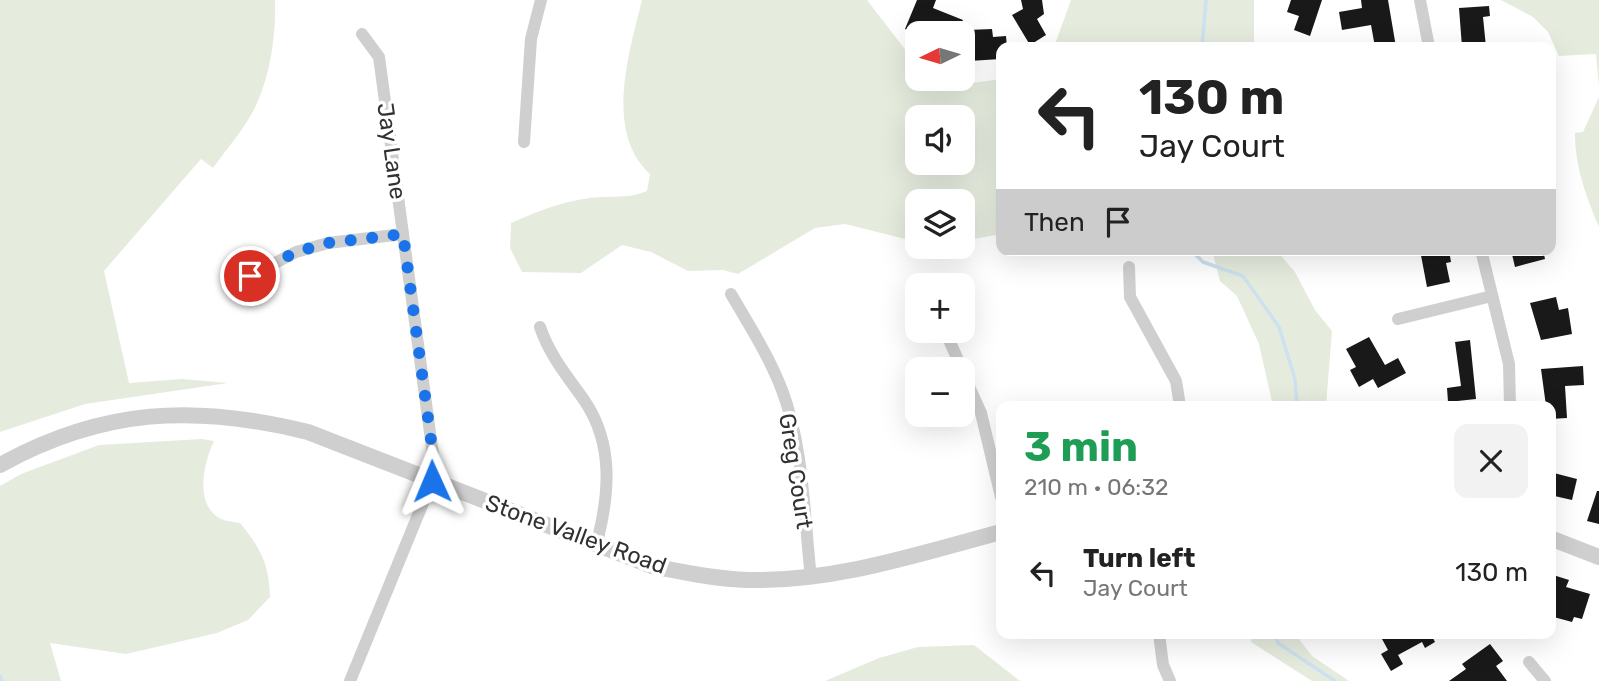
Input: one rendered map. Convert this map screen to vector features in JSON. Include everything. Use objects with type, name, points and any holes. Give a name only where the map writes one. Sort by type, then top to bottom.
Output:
[{"type":"street","points":[[524,142],[531,39],[541,0]]},
{"type":"street","points":[[1420,0],[1428,42]]},
{"type":"street","name":"Jay Lane","points":[[362,34],[379,57],[434,462],[432,481]]},
{"type":"street","points":[[250,276],[296,252],[328,243],[403,234]]},
{"type":"street","points":[[1482,256],[1509,364],[1510,401]]},
{"type":"street","points":[[1129,267],[1130,298],[1176,381],[1179,401]]},
{"type":"street","name":"Greg Court","points":[[731,294],[783,391],[795,432],[811,578]]},
{"type":"street","points":[[1398,319],[1492,296]]},
{"type":"street","points":[[540,327],[548,351],[586,404],[604,449],[608,497],[596,546]]},
{"type":"street","points":[[975,399],[981,413],[996,476]]},
{"type":"street","name":"Stone Valley Road","points":[[0,465],[34,446],[82,429],[159,415],[222,414],[308,432],[596,546],[652,566],[708,577],[746,580],[811,578],[872,566],[996,533]]},
{"type":"street","points":[[350,681],[432,481]]},
{"type":"street","points":[[1556,540],[1599,557]]},
{"type":"street","points":[[1160,639],[1163,665],[1170,681]]},
{"type":"street","points":[[1529,662],[1545,681]]},
{"type":"shaded area","points":[[0,0],[275,0],[273,44],[267,74],[258,102],[247,122],[213,168],[201,159],[104,271],[129,383],[182,379],[228,383],[85,404],[0,432]]},
{"type":"shaded area","points":[[642,0],[867,0],[905,49],[905,91],[975,91],[975,83],[996,80],[996,235],[975,239],[975,189],[905,189],[905,239],[845,224],[815,228],[738,274],[723,270],[688,271],[651,252],[622,245],[581,273],[522,272],[510,248],[511,223],[567,202],[630,196],[647,191],[650,174],[636,157],[628,137],[624,91]]},
{"type":"shaded area","points":[[1071,0],[1254,0],[1254,42],[1056,42]]},
{"type":"shaded area","points":[[1501,0],[1599,0],[1599,87],[1596,54],[1559,56],[1556,42],[1553,42],[1548,32],[1533,17]]},
{"type":"shaded area","points":[[1599,97],[1599,227],[1582,181],[1575,133],[1583,132]]},
{"type":"shaded area","points":[[1214,256],[1281,256],[1295,272],[1315,310],[1332,331],[1326,401],[1272,401],[1259,344],[1237,296],[1220,281]]},
{"type":"shaded area","points":[[202,439],[214,441],[203,481],[206,502],[219,518],[240,523],[253,541],[266,566],[270,597],[248,620],[217,633],[126,654],[50,643],[61,681],[0,681],[0,486],[21,474],[99,445]]},
{"type":"shaded area","points":[[1251,639],[1299,639],[1312,656],[1349,681],[1312,681],[1251,642]]},
{"type":"shaded area","points":[[974,645],[1020,681],[825,681],[879,658],[918,647]]},
{"type":"building","points":[[917,0],[936,0],[933,8],[963,20],[963,21],[908,21]]},
{"type":"building","points":[[1021,0],[1042,0],[1044,14],[1037,19],[1046,35],[1035,42],[1028,42],[1012,15],[1023,9]]},
{"type":"building","points":[[1291,0],[1322,0],[1310,36],[1294,30],[1299,16],[1287,12]]},
{"type":"building","points":[[1361,0],[1388,0],[1395,42],[1374,42],[1371,25],[1342,30],[1339,12],[1362,8]]},
{"type":"building","points":[[1489,6],[1490,16],[1483,17],[1486,42],[1462,42],[1459,8]]},
{"type":"building","points":[[992,29],[993,37],[1006,36],[1007,42],[996,42],[996,59],[975,61],[975,30]]},
{"type":"building","points":[[1421,256],[1450,256],[1451,262],[1446,263],[1450,282],[1427,287]]},
{"type":"building","points":[[1512,256],[1544,256],[1545,259],[1515,267]]},
{"type":"building","points":[[1556,297],[1559,310],[1568,308],[1572,334],[1541,340],[1530,303]]},
{"type":"building","points":[[1369,337],[1385,365],[1398,358],[1406,373],[1378,388],[1373,379],[1359,387],[1350,370],[1356,367],[1346,349]]},
{"type":"building","points":[[1470,340],[1476,399],[1448,401],[1447,388],[1461,386],[1455,342]]},
{"type":"building","points":[[1583,366],[1584,385],[1565,386],[1567,418],[1556,419],[1556,401],[1545,401],[1541,369]]},
{"type":"building","points":[[1556,474],[1577,479],[1572,500],[1556,496]]},
{"type":"building","points":[[1599,491],[1599,524],[1587,521]]},
{"type":"building","points":[[1556,576],[1569,580],[1566,587],[1590,594],[1582,619],[1574,617],[1572,622],[1556,618]]},
{"type":"building","points":[[1382,639],[1434,639],[1435,642],[1425,648],[1422,642],[1398,655],[1403,664],[1391,671],[1381,654],[1388,650]]},
{"type":"building","points":[[1490,644],[1503,661],[1496,666],[1507,681],[1449,681],[1466,669],[1462,664]]},
{"type":"waterway","points":[[1202,42],[1206,0]]},
{"type":"waterway","points":[[1197,256],[1203,262],[1243,276],[1279,327],[1295,379],[1297,401]]},
{"type":"waterway","points":[[1277,639],[1278,643],[1335,681]]},
{"type":"waterway","points":[[0,676],[2,681]]},
{"type":"route","points":[[250,276],[296,252],[328,243],[403,234],[434,462],[432,481]]}]
